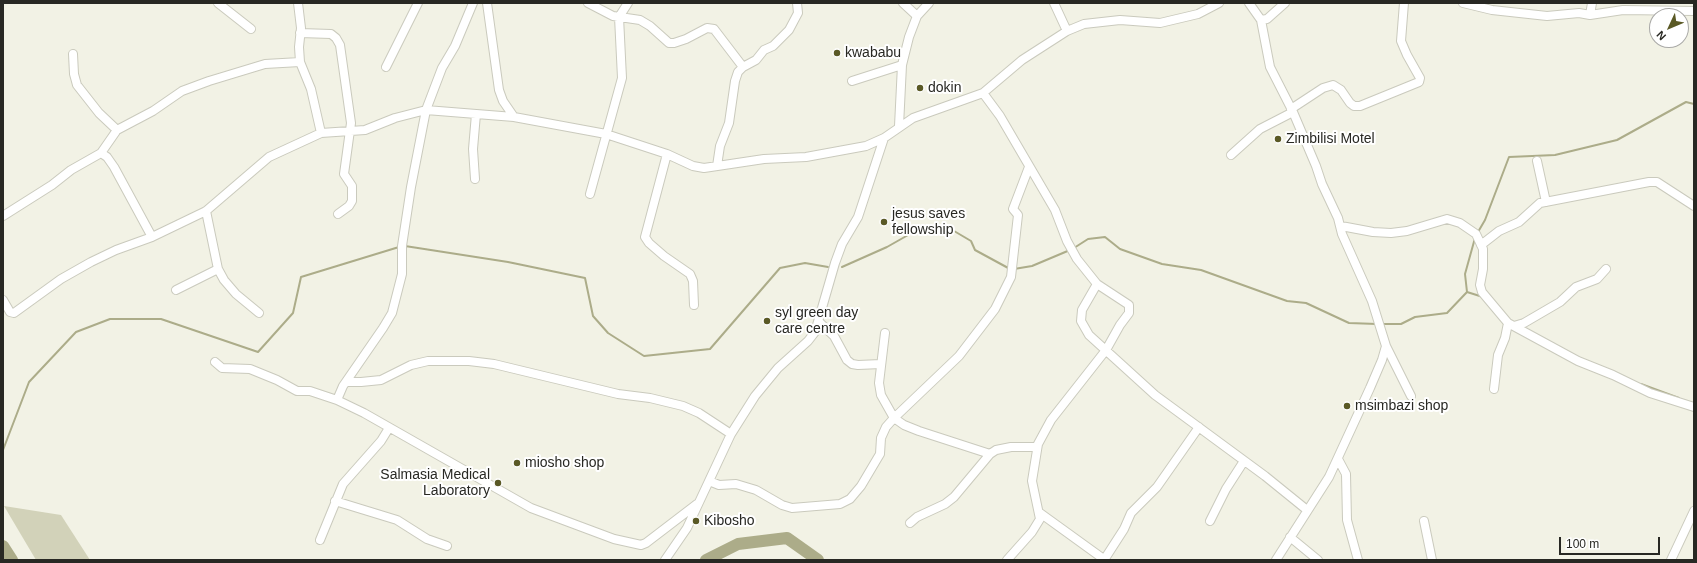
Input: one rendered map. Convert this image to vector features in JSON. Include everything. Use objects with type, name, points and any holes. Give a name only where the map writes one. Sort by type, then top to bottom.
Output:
[{"type":"street","points":[[218,3],[251,29]]},
{"type":"street","points":[[298,3],[300,62],[311,89],[321,133]]},
{"type":"street","points":[[386,67],[418,3]]},
{"type":"street","points":[[337,400],[346,382],[387,322],[398,294],[402,274],[402,246],[411,187],[426,110],[442,68],[455,46],[473,3]]},
{"type":"street","points":[[487,3],[499,90],[503,101],[514,117]]},
{"type":"street","points":[[588,3],[619,17],[640,20],[650,26],[670,43],[686,39],[707,28],[714,29],[743,67]]},
{"type":"street","points":[[590,194],[622,78],[619,17],[628,3]]},
{"type":"street","points":[[717,166],[720,146],[729,123],[735,81],[738,72],[743,67],[756,60],[764,50],[773,46],[789,30],[798,13],[797,3]]},
{"type":"street","points":[[903,3],[917,16]]},
{"type":"street","points":[[899,126],[902,65],[909,37],[917,16],[929,3]]},
{"type":"street","points":[[1054,3],[1067,31]]},
{"type":"street","points":[[3,300],[10,312],[14,313],[61,279],[91,262],[116,250],[152,237],[206,211],[269,157],[321,133],[365,130],[395,118],[426,110],[514,117],[606,134],[667,154],[697,167],[717,166],[764,159],[806,157],[836,153],[866,146],[884,138],[899,126],[913,118],[984,93],[1022,60],[1067,31],[1084,24],[1097,21],[1120,20],[1160,23],[1198,14],[1218,3]]},
{"type":"street","points":[[1249,3],[1262,20],[1270,67],[1292,111],[1316,166],[1322,184],[1341,226],[1344,239],[1372,302],[1386,346],[1411,396]]},
{"type":"street","points":[[1262,20],[1267,19],[1285,3]]},
{"type":"street","points":[[1231,155],[1250,136],[1260,129],[1292,111],[1323,88],[1333,84],[1341,90],[1350,103],[1354,106],[1360,106],[1418,82],[1420,78],[1407,55],[1401,40],[1404,3]]},
{"type":"street","points":[[1463,3],[1492,10],[1548,16],[1579,13],[1590,15],[1622,10],[1694,11]]},
{"type":"street","points":[[1590,15],[1592,3]]},
{"type":"street","points":[[300,34],[324,33],[336,38],[340,45],[351,123],[344,174],[352,186],[352,201],[349,206],[338,214]]},
{"type":"street","points":[[73,54],[74,74],[77,84],[94,108],[117,130]]},
{"type":"street","points":[[3,216],[52,185],[71,170],[101,153],[117,130],[154,111],[182,91],[265,64],[300,62]]},
{"type":"street","points":[[852,81],[902,65]]},
{"type":"street","points":[[984,93],[1056,210],[1068,242],[1077,259],[1097,284],[1129,305],[1130,313],[1120,325],[1106,350],[1051,420],[1036,447],[1032,481],[1035,502],[1040,513],[1104,560],[1124,529],[1131,513],[1157,487],[1199,427]]},
{"type":"street","points":[[475,179],[473,149],[476,114]]},
{"type":"street","points":[[665,560],[687,528],[731,434],[755,396],[778,368],[808,341],[815,332],[835,263],[842,244],[858,216],[884,138]]},
{"type":"street","points":[[101,153],[107,157],[152,237]]},
{"type":"street","points":[[667,154],[645,237],[649,243],[664,256],[690,274],[693,281],[694,305]]},
{"type":"street","points":[[1537,162],[1546,202]]},
{"type":"street","points":[[708,481],[719,485],[736,484],[751,488],[760,491],[788,507],[845,503],[861,486],[880,454],[881,438],[894,418],[967,347],[995,309],[1010,277],[1018,215],[1013,209],[1029,167]]},
{"type":"street","points":[[1481,245],[1498,231],[1519,222],[1540,203],[1649,182],[1657,182],[1694,206]]},
{"type":"street","points":[[206,211],[218,269],[228,287],[259,313]]},
{"type":"street","points":[[1341,226],[1373,232],[1391,233],[1407,231],[1447,219],[1460,223],[1476,234],[1484,254],[1480,285],[1482,292],[1511,325],[1578,361],[1613,375],[1650,393],[1694,408]]},
{"type":"street","points":[[1511,325],[1524,323],[1560,302],[1576,287],[1597,279],[1606,268]]},
{"type":"street","points":[[176,290],[218,269]]},
{"type":"street","points":[[1097,284],[1084,304],[1081,321],[1089,335],[1155,395],[1307,510]]},
{"type":"street","points":[[819,322],[834,336],[847,360],[852,364],[881,364]]},
{"type":"street","points":[[1494,389],[1498,355],[1511,325]]},
{"type":"street","points":[[884,333],[879,383],[880,395],[894,418],[914,429],[990,454]]},
{"type":"street","points":[[1276,560],[1324,485],[1338,459],[1382,360],[1386,346]]},
{"type":"street","points":[[346,382],[381,380],[411,365],[428,361],[469,361],[494,364],[618,394],[650,398],[684,406],[699,413],[731,434]]},
{"type":"street","points":[[215,362],[222,368],[250,369],[277,380],[297,391],[310,391],[337,400],[364,413],[531,508],[614,539],[641,544],[646,543],[697,504]]},
{"type":"street","points":[[320,540],[343,484],[381,441],[389,428]]},
{"type":"street","points":[[910,522],[917,517],[945,504],[954,497],[990,454],[999,449],[1036,447]]},
{"type":"street","points":[[1338,459],[1346,474],[1347,520],[1358,560]]},
{"type":"street","points":[[1210,521],[1226,489],[1244,461]]},
{"type":"street","points":[[335,501],[397,520],[427,539],[447,546]]},
{"type":"street","points":[[1671,560],[1694,511]]},
{"type":"street","points":[[1007,560],[1036,526],[1040,513]]},
{"type":"street","points":[[1424,521],[1432,560]]},
{"type":"street","points":[[1290,537],[1318,560]]},
{"type":"green space","points":[[4,506],[61,515],[90,560],[36,560]]},
{"type":"waterway","points":[[1478,232],[1485,220],[1509,157],[1555,155],[1617,140],[1686,102],[1694,104]]},
{"type":"waterway","points":[[842,267],[887,247],[924,226],[949,228],[971,241],[975,250],[1010,269]]},
{"type":"waterway","points":[[1074,248],[1088,239],[1105,237],[1120,249],[1162,264],[1201,270],[1287,301],[1306,303],[1349,323],[1377,324]]},
{"type":"waterway","points":[[1382,324],[1401,324],[1415,317],[1447,313],[1467,292],[1465,274],[1475,238]]},
{"type":"waterway","points":[[405,246],[508,262],[585,278],[593,316],[608,333],[644,356],[710,349],[780,268],[805,263],[828,267]]},
{"type":"waterway","points":[[3,450],[29,382],[76,332],[110,319],[161,319],[258,352],[293,313],[301,277],[399,247]]},
{"type":"waterway","points":[[1014,269],[1032,266],[1070,250]]},
{"type":"waterway","points":[[1467,292],[1483,297]]},
{"type":"waterway","points":[[1641,384],[1679,398]]},
{"type":"waterway","points":[[706,560],[738,544],[787,538],[818,560]]},
{"type":"waterway","points":[[3,546],[12,560]]},
{"type":"place","name":"kwababu","points":[[837,53]]},
{"type":"place","name":"dokin","points":[[920,88]]},
{"type":"place","name":"Zimbilisi Motel","points":[[1278,139]]},
{"type":"place","name":"jesus saves fellowship","points":[[884,222]]},
{"type":"place","name":"syl green day care centre","points":[[767,321]]},
{"type":"place","name":"msimbazi shop","points":[[1347,406]]},
{"type":"place","name":"miosho shop","points":[[517,463]]},
{"type":"place","name":"Salmasia Medical Laboratory","points":[[498,483]]},
{"type":"place","name":"Kibosho","points":[[696,521]]}]
